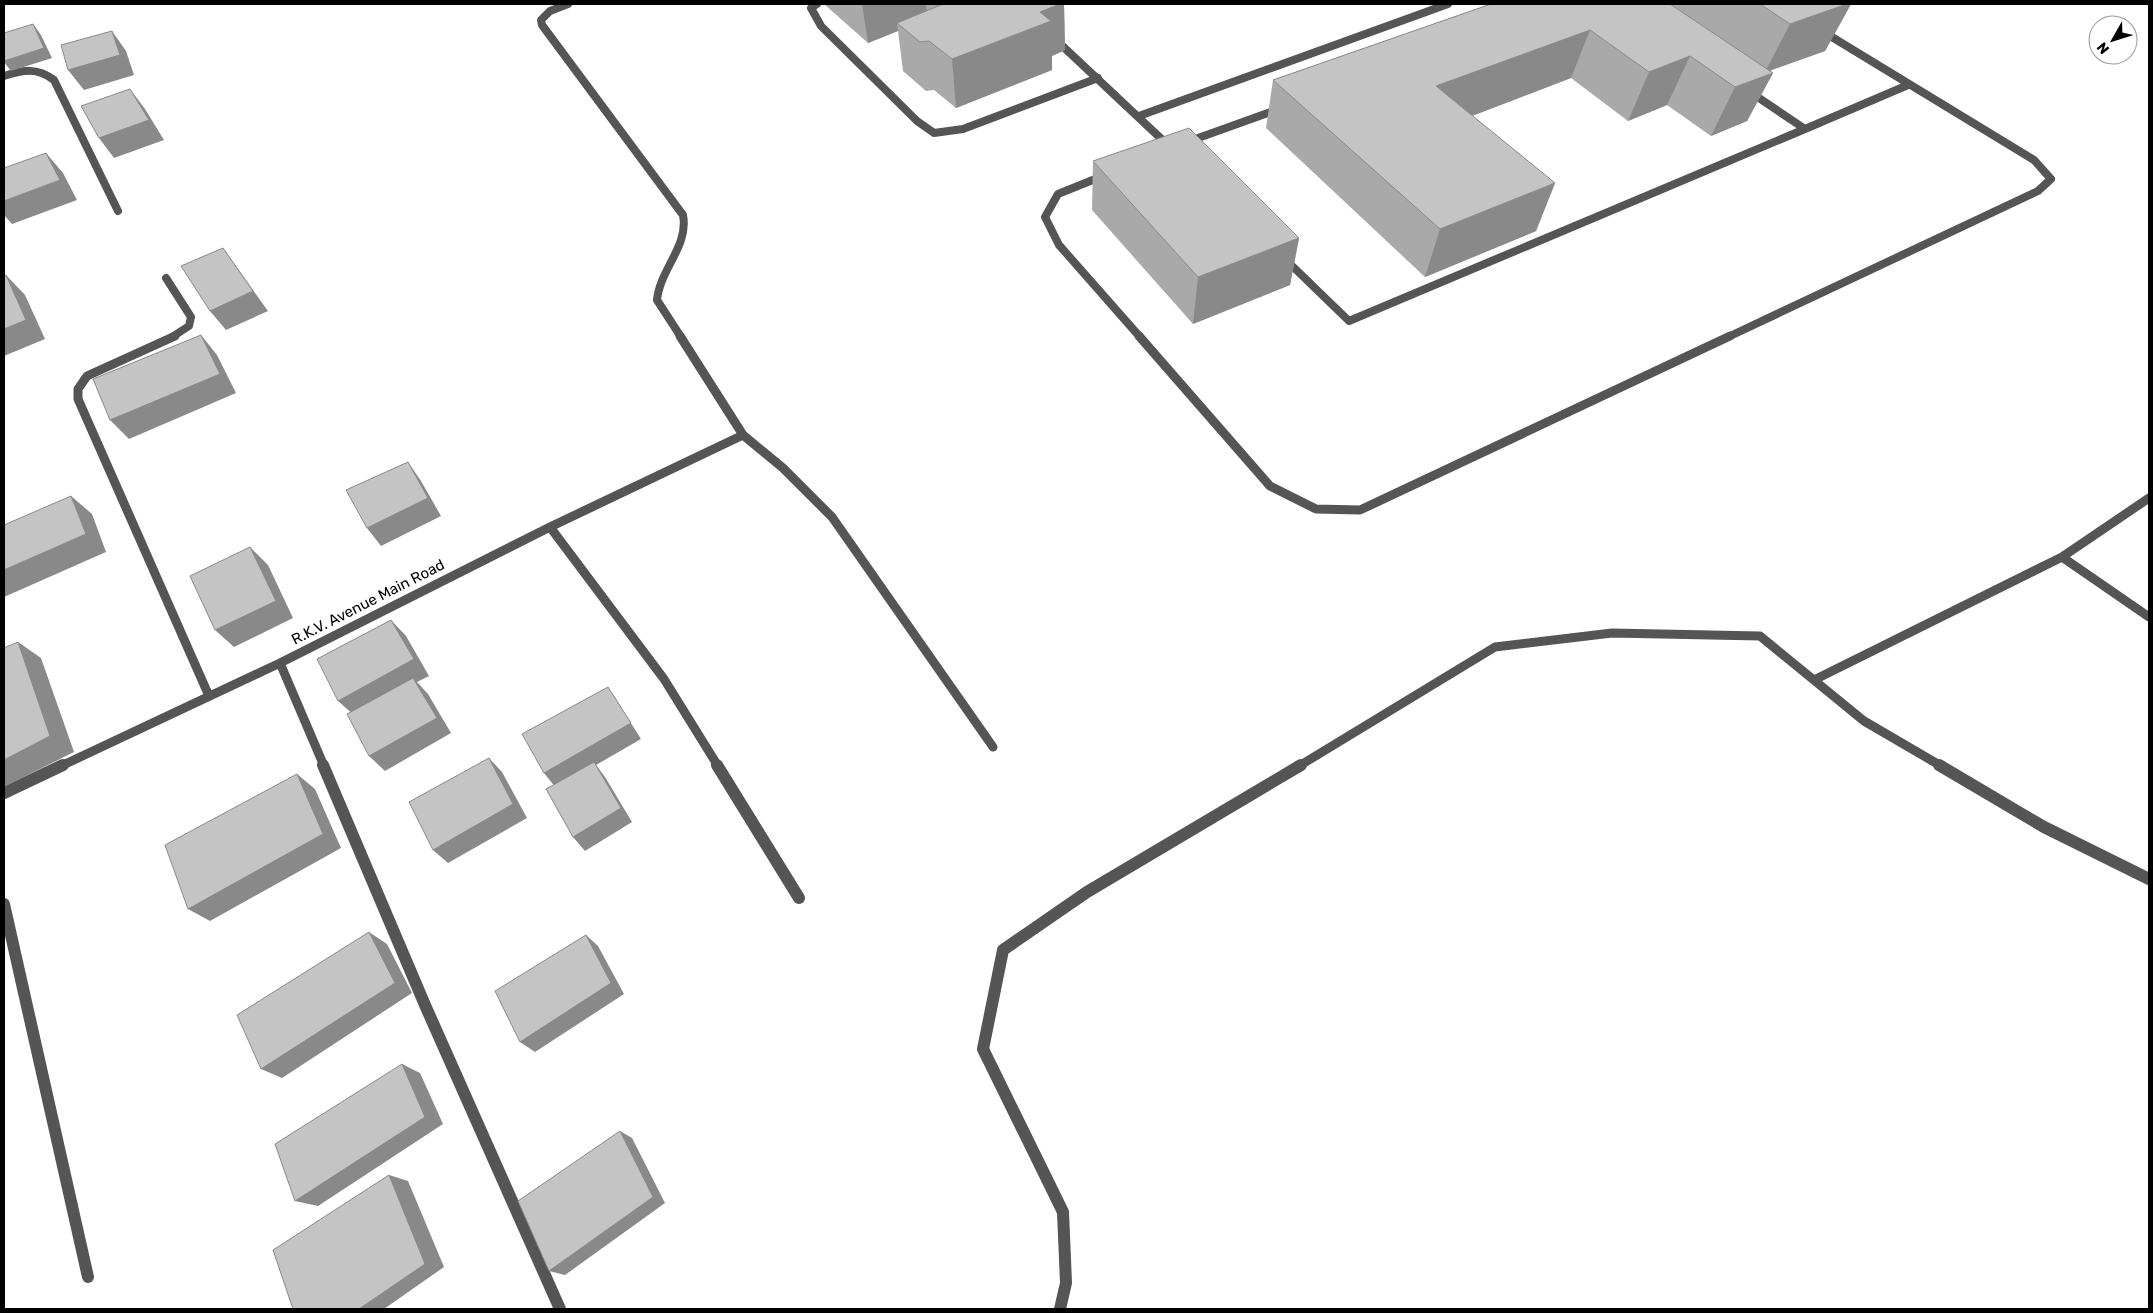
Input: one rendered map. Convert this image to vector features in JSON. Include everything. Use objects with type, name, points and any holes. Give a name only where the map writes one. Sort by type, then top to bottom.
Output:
[{"type":"street","points":[[568,4],[544,15],[541,20],[542,24],[683,216],[686,229],[659,283],[656,292],[657,300],[743,435],[784,468],[832,518],[994,747]]},
{"type":"street","points":[[817,4],[811,8],[821,26],[917,121],[934,133],[963,129],[1098,78]]},
{"type":"street","points":[[1139,116],[1448,4]]},
{"type":"street","points":[[1110,173],[1058,194],[1045,217],[1059,245],[1270,486],[1316,509],[1360,510],[2038,191],[2051,179],[2034,160],[1908,85],[1811,24]]},
{"type":"street","points":[[1050,35],[1139,116],[1178,155]]},
{"type":"street","points":[[4,76],[36,70],[44,72],[54,80],[118,211]]},
{"type":"street","points":[[1278,252],[1349,321],[1908,85]]},
{"type":"street","points":[[1741,86],[1805,129]]},
{"type":"street","points":[[1162,152],[1291,104]]},
{"type":"street","points":[[166,278],[191,317],[189,326],[181,333],[87,376],[78,389],[78,399],[209,696]]},
{"type":"street","name":"R.K.V. Avenue Main Road","points":[[4,793],[280,663],[550,527],[743,435]]},
{"type":"street","points":[[1814,680],[2062,557],[2149,498]]},
{"type":"street","points":[[550,527],[664,679],[799,898]]},
{"type":"street","points":[[2062,557],[2149,617]]},
{"type":"street","points":[[1060,1309],[1066,1283],[1063,1212],[982,1049],[1003,950],[1087,892],[1414,698],[1494,648],[1612,633],[1760,636],[1864,721],[2044,827],[2149,879]]},
{"type":"street","points":[[280,663],[425,1005],[560,1309]]},
{"type":"street","points":[[4,904],[88,1277]]},
{"type":"building","points":[[943,4],[1060,4],[1040,12],[1051,21],[952,59],[929,41],[920,42],[897,23]]},
{"type":"building","points":[[1491,4],[1670,4],[1773,73],[1735,87],[1690,56],[1649,72],[1590,30],[1436,86],[1555,183],[1440,229],[1273,80]]},
{"type":"building","points":[[1760,4],[1847,4],[1790,24]]},
{"type":"building","points":[[33,24],[44,48],[4,61],[4,33]]},
{"type":"building","points":[[112,31],[120,55],[68,70],[61,45]]},
{"type":"building","points":[[130,89],[149,120],[99,138],[81,106]]},
{"type":"building","points":[[1189,128],[1299,238],[1198,277],[1093,161]]},
{"type":"building","points":[[46,153],[60,180],[4,201],[4,168]]},
{"type":"building","points":[[223,248],[253,291],[210,311],[181,266]]},
{"type":"building","points":[[6,275],[26,320],[4,329],[4,276]]},
{"type":"building","points":[[201,335],[220,374],[110,420],[93,379]]},
{"type":"building","points":[[408,462],[428,498],[367,528],[346,490]]},
{"type":"building","points":[[71,496],[86,534],[4,570],[4,525]]},
{"type":"building","points":[[250,547],[276,601],[215,630],[190,576]]},
{"type":"building","points":[[391,620],[414,659],[338,701],[317,659]]},
{"type":"building","points":[[18,642],[50,736],[4,760],[4,648]]},
{"type":"building","points":[[413,678],[437,718],[369,756],[347,714]]},
{"type":"building","points":[[608,687],[631,723],[544,773],[522,734]]},
{"type":"building","points":[[489,758],[513,804],[433,850],[409,802]]},
{"type":"building","points":[[594,762],[621,808],[573,837],[546,789]]},
{"type":"building","points":[[297,774],[323,834],[188,909],[165,845]]},
{"type":"building","points":[[369,932],[395,983],[261,1069],[237,1015]]},
{"type":"building","points":[[586,935],[611,983],[520,1042],[495,991]]},
{"type":"building","points":[[402,1064],[425,1117],[295,1201],[275,1144]]},
{"type":"building","points":[[620,1131],[653,1197],[549,1271],[518,1201]]},
{"type":"building","points":[[389,1175],[425,1264],[359,1309],[293,1309],[273,1250]]}]
